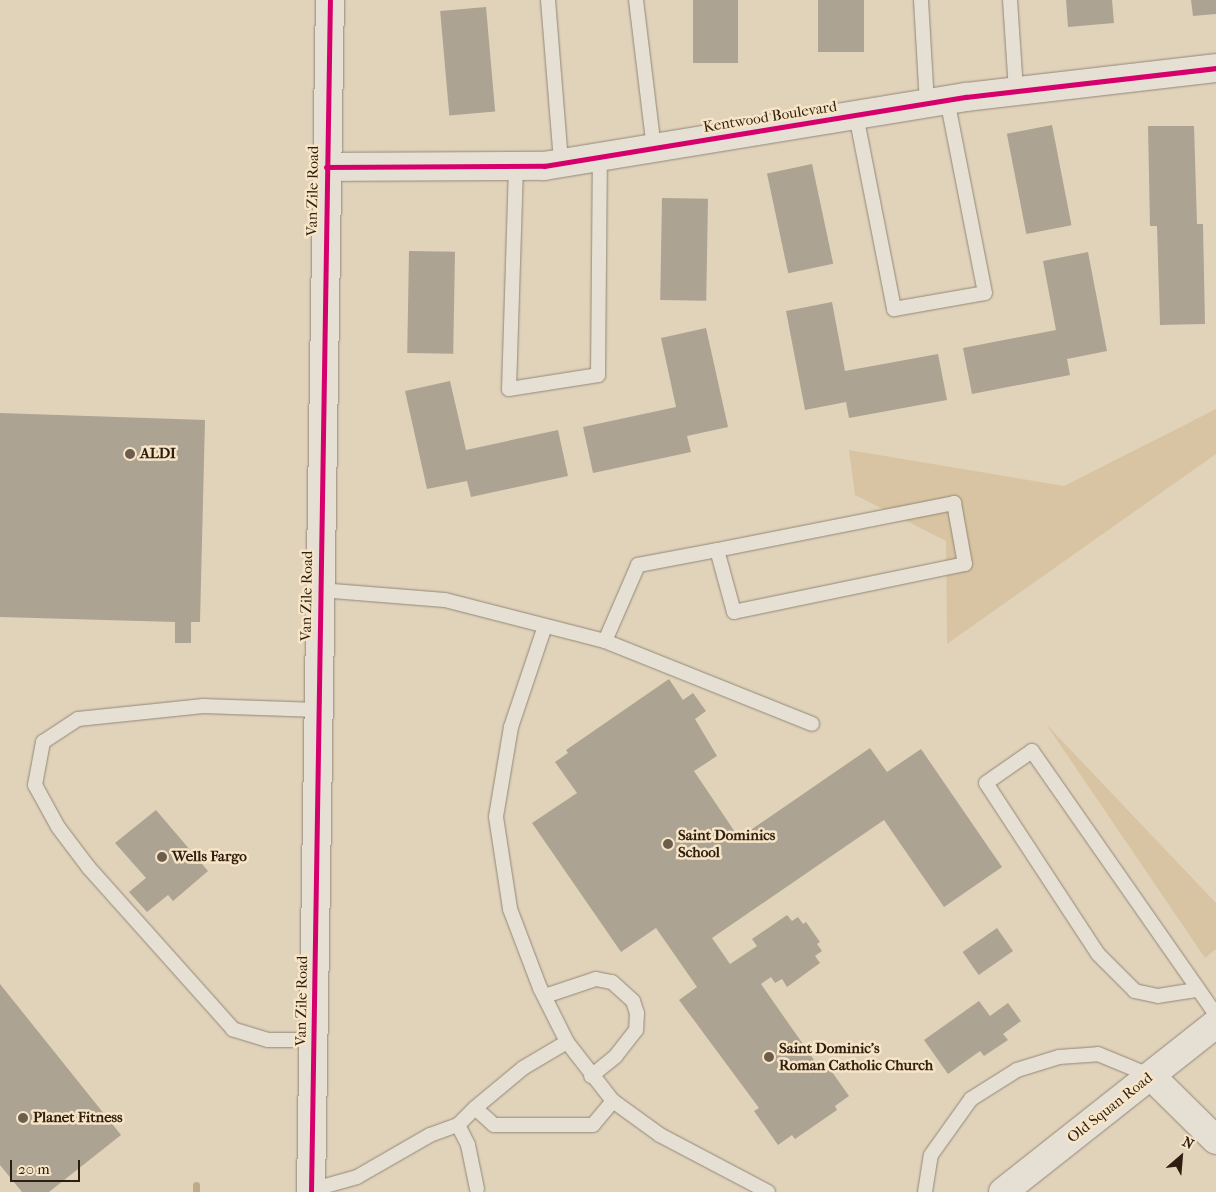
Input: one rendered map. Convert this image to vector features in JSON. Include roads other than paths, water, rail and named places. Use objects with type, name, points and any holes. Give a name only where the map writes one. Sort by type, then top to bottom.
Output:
[{"type":"street","name":"Van Zile Road","points":[[311,1191],[330,0]]},
{"type":"street","name":"Kentwood Boulevard","points":[[326,167],[516,167],[561,164],[937,102],[1216,68]]},
{"type":"street","name":"Old Squan Road","points":[[1003,1192],[1216,1024]]},
{"type":"street","points":[[1151,1076],[1216,1140]]},
{"type":"lane","points":[[548,0],[561,164]]},
{"type":"lane","points":[[636,0],[654,148]]},
{"type":"lane","points":[[856,115],[894,309],[985,294],[937,102],[921,0]]},
{"type":"lane","points":[[1010,0],[1016,92]]},
{"type":"lane","points":[[516,167],[509,390],[598,376],[600,157]]},
{"type":"lane","points":[[605,641],[638,565],[954,503],[965,564],[734,612],[717,550]]},
{"type":"lane","points":[[320,590],[445,600],[605,641],[812,724]]},
{"type":"lane","points":[[545,626],[511,726],[496,817],[510,909],[545,996],[566,1042],[591,1076],[613,1101],[660,1135],[768,1192]]},
{"type":"lane","points":[[314,1040],[268,1040],[233,1029],[89,868],[58,827],[35,785],[43,742],[78,719],[203,706],[318,710]]},
{"type":"lane","points":[[1196,990],[1158,996],[1135,991],[1098,954],[986,782],[1032,751],[1196,990],[1216,1015]]},
{"type":"lane","points":[[545,996],[596,979],[612,982],[633,1001],[638,1014],[636,1030],[616,1056],[591,1076]]},
{"type":"lane","points":[[311,1191],[357,1176],[430,1135],[458,1125],[475,1108],[523,1068],[566,1042]]},
{"type":"lane","points":[[925,1192],[932,1155],[971,1099],[1017,1070],[1059,1057],[1098,1054],[1151,1076]]},
{"type":"lane","points":[[475,1108],[494,1125],[593,1125],[613,1101]]},
{"type":"lane","points":[[458,1125],[468,1145],[477,1189]]},
{"type":"waterway","points":[[196,1185],[196,1192]]},
{"type":"place","name":"ALDI","points":[[130,454]]},
{"type":"place","name":"Saint Dominics School","points":[[668,844]]},
{"type":"place","name":"Wells Fargo","points":[[162,857]]},
{"type":"place","name":"Saint Dominic's Roman Catholic Church","points":[[769,1057]]},
{"type":"place","name":"Planet Fitness","points":[[23,1118]]}]
